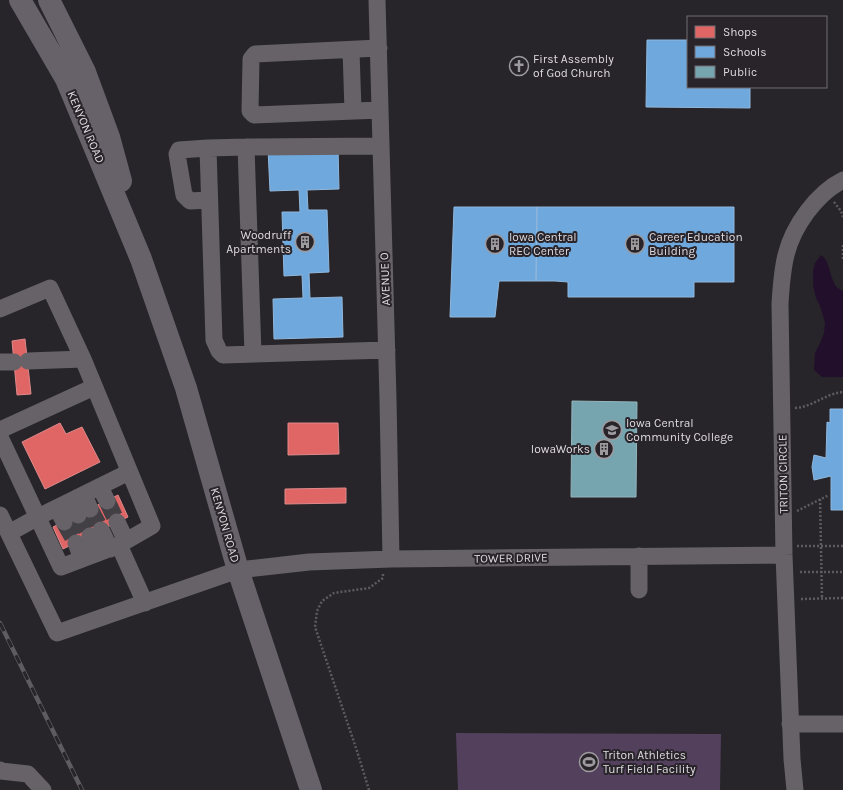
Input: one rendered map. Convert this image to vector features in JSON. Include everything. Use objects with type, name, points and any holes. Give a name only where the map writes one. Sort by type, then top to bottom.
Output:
[{"type":"main road","name":"KENYON ROAD","points":[[20,0],[66,79],[141,259],[186,388],[238,570],[311,790]]},
{"type":"main road","name":"KENYON ROAD","points":[[49,0],[85,72],[109,137],[141,259]]},
{"type":"street","name":"AVENUE O","points":[[377,0],[387,350],[386,559]]},
{"type":"street","points":[[379,48],[255,54],[251,59],[250,111],[254,115],[380,110]]},
{"type":"street","points":[[351,50],[353,111]]},
{"type":"street","points":[[209,200],[190,201],[184,195],[177,154],[180,150],[246,147],[381,146]]},
{"type":"street","points":[[246,147],[253,354]]},
{"type":"street","points":[[208,148],[214,340],[219,351],[223,355],[387,350]]},
{"type":"street","name":"TRITON CIRCLE","points":[[795,790],[790,724],[784,550],[780,304],[781,280],[786,254],[794,233],[814,203],[826,190],[843,180]]},
{"type":"street","points":[[0,308],[50,288],[83,359],[152,526],[107,550],[60,567],[0,437]]},
{"type":"street","points":[[14,362],[83,359]]},
{"type":"street","points":[[0,430],[94,387]]},
{"type":"street","points":[[0,515],[9,533],[38,518],[74,508],[103,494],[130,472]]},
{"type":"street","points":[[107,550],[117,522]]},
{"type":"street","name":"TOWER DRIVE","points":[[9,533],[58,633],[238,570],[309,562],[386,559],[639,556],[784,550]]},
{"type":"street","points":[[107,550],[89,536],[107,550],[145,603]]},
{"type":"street","points":[[639,556],[639,590]]},
{"type":"street","points":[[790,724],[843,724]]},
{"type":"street","points":[[0,772],[28,774],[43,790]]},
{"type":"path","points":[[843,245],[843,259]]},
{"type":"path","points":[[782,409],[803,408],[825,396],[843,392]]},
{"type":"path","points":[[784,518],[829,495]]},
{"type":"path","points":[[820,499],[822,598]]},
{"type":"path","points":[[784,550],[820,546],[843,546]]},
{"type":"path","points":[[369,790],[315,627],[316,611],[322,601],[334,593],[369,588],[383,578],[386,559]]},
{"type":"path","points":[[785,572],[843,572]]},
{"type":"path","points":[[786,599],[843,598]]},
{"type":"shaded area","points":[[821,255],[827,263],[835,284],[843,291],[843,377],[822,377],[814,370],[815,353],[824,333],[825,323],[813,285],[813,271],[815,263]]},
{"type":"shaded area","name":"Triton Athletics Turf Field Facility","points":[[456,733],[721,734],[720,790],[458,790]]},
{"type":"building: Shops","points":[[25,339],[31,394],[17,395],[12,341]]},
{"type":"building: Shops","points":[[60,423],[66,434],[82,427],[100,462],[45,489],[22,442]]},
{"type":"building: Shops","points":[[288,423],[338,423],[339,454],[288,455]]},
{"type":"building: Shops","points":[[346,488],[346,503],[285,504],[285,489]]},
{"type":"building: Shops","points":[[118,495],[128,517],[63,549],[53,527]]},
{"type":"building: Schools","points":[[647,40],[687,40],[687,88],[750,88],[750,108],[646,107]]},
{"type":"building: Schools","name":"Woodruff Apartments","points":[[338,147],[339,189],[307,190],[308,210],[327,210],[329,272],[309,273],[310,298],[342,297],[343,337],[274,339],[273,299],[303,298],[302,275],[284,276],[282,212],[300,212],[299,190],[270,191],[268,149]]},
{"type":"building: Schools","name":"Iowa Central REC Center","points":[[454,207],[537,207],[536,281],[499,281],[495,317],[450,317]]},
{"type":"building: Schools","name":"Career Education Building","points":[[537,207],[734,207],[734,282],[694,282],[694,297],[568,297],[568,282],[536,281]]},
{"type":"building: Schools","points":[[830,409],[843,409],[843,510],[831,510],[831,476],[814,480],[812,467],[814,455],[826,458],[827,422],[830,423]]},
{"type":"building: Public","name":"IowaWorks","points":[[572,401],[637,402],[636,497],[571,497]]},
{"type":"tunnel","points":[[107,501],[117,522]]},
{"type":"tunnel","points":[[90,509],[101,530]]},
{"type":"tunnel","points":[[78,515],[90,536]]},
{"type":"tunnel","points":[[64,522],[76,543]]},
{"type":"railway","points":[[0,623],[82,790]]},
{"type":"place","name":"First Assembly of God Church","points":[[519,66]]},
{"type":"place","name":"Woodruff Apartments","points":[[305,242]]},
{"type":"place","name":"Iowa Central REC Center","points":[[495,244]]},
{"type":"place","name":"Career Education Building","points":[[635,244]]},
{"type":"place","name":"Iowa Central Community College","points":[[612,430]]},
{"type":"place","name":"IowaWorks","points":[[604,449]]},
{"type":"place","name":"Triton Athletics Turf Field Facility","points":[[589,762]]}]
